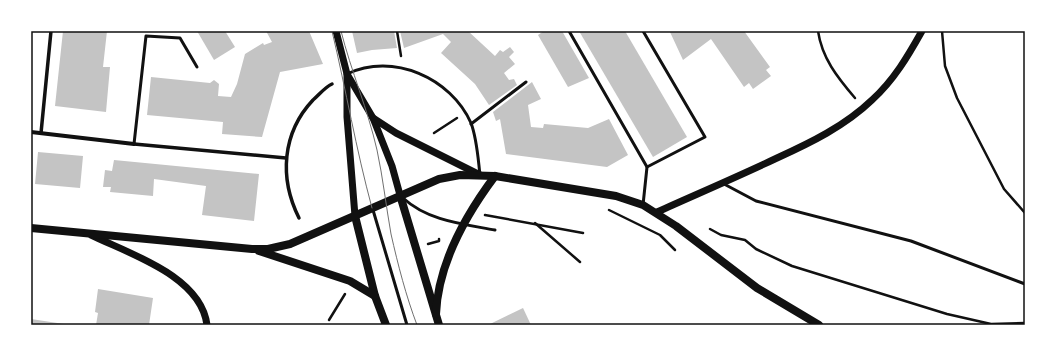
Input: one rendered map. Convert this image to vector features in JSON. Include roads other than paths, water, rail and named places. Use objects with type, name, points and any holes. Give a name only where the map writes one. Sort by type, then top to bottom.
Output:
[{"type":"main road","points":[[31,228],[252,249],[268,249],[290,244],[332,227],[438,179],[460,175],[495,176],[616,196],[643,205],[657,212],[752,284],[819,325]]},
{"type":"main road","points":[[436,314],[437,294],[442,276],[464,224],[471,210],[495,176]]},
{"type":"main road","points":[[400,195],[439,325]]},
{"type":"main road","points":[[355,216],[375,296],[386,325]]},
{"type":"main road","points":[[252,249],[350,281],[375,296]]},
{"type":"street","points":[[41,133],[51,31]]},
{"type":"street","points":[[336,31],[347,74],[347,117],[355,216]]},
{"type":"street","points":[[657,212],[793,151],[828,132],[853,116],[872,100],[896,74],[922,31]]},
{"type":"street","points":[[347,74],[373,118],[392,166],[400,195]]},
{"type":"street","points":[[299,218],[286,183],[286,158],[291,136],[299,119],[311,103],[332,84]]},
{"type":"street","points":[[373,118],[396,133],[480,175]]},
{"type":"street","points":[[31,132],[134,144],[286,158]]},
{"type":"street","points":[[89,234],[164,270],[189,288],[202,308],[207,325]]},
{"type":"lane","points":[[569,31],[647,167],[643,205]]},
{"type":"lane","points":[[643,31],[705,137],[647,167]]},
{"type":"lane","points":[[134,144],[146,36],[180,38],[197,66]]},
{"type":"lane","points":[[347,74],[358,70],[383,66],[413,71],[446,90],[465,113],[471,124],[476,142],[480,175]]},
{"type":"lane","points":[[471,124],[526,82]]},
{"type":"lane","points":[[723,183],[756,200],[911,241],[1025,284]]},
{"type":"lane","points":[[400,195],[424,212],[446,221],[495,230]]},
{"type":"lane","points":[[372,208],[407,325]]},
{"type":"tram line","points":[[332,31],[372,208]]},
{"type":"tram line","points":[[341,31],[377,150],[391,234],[402,280],[417,325]]}]
